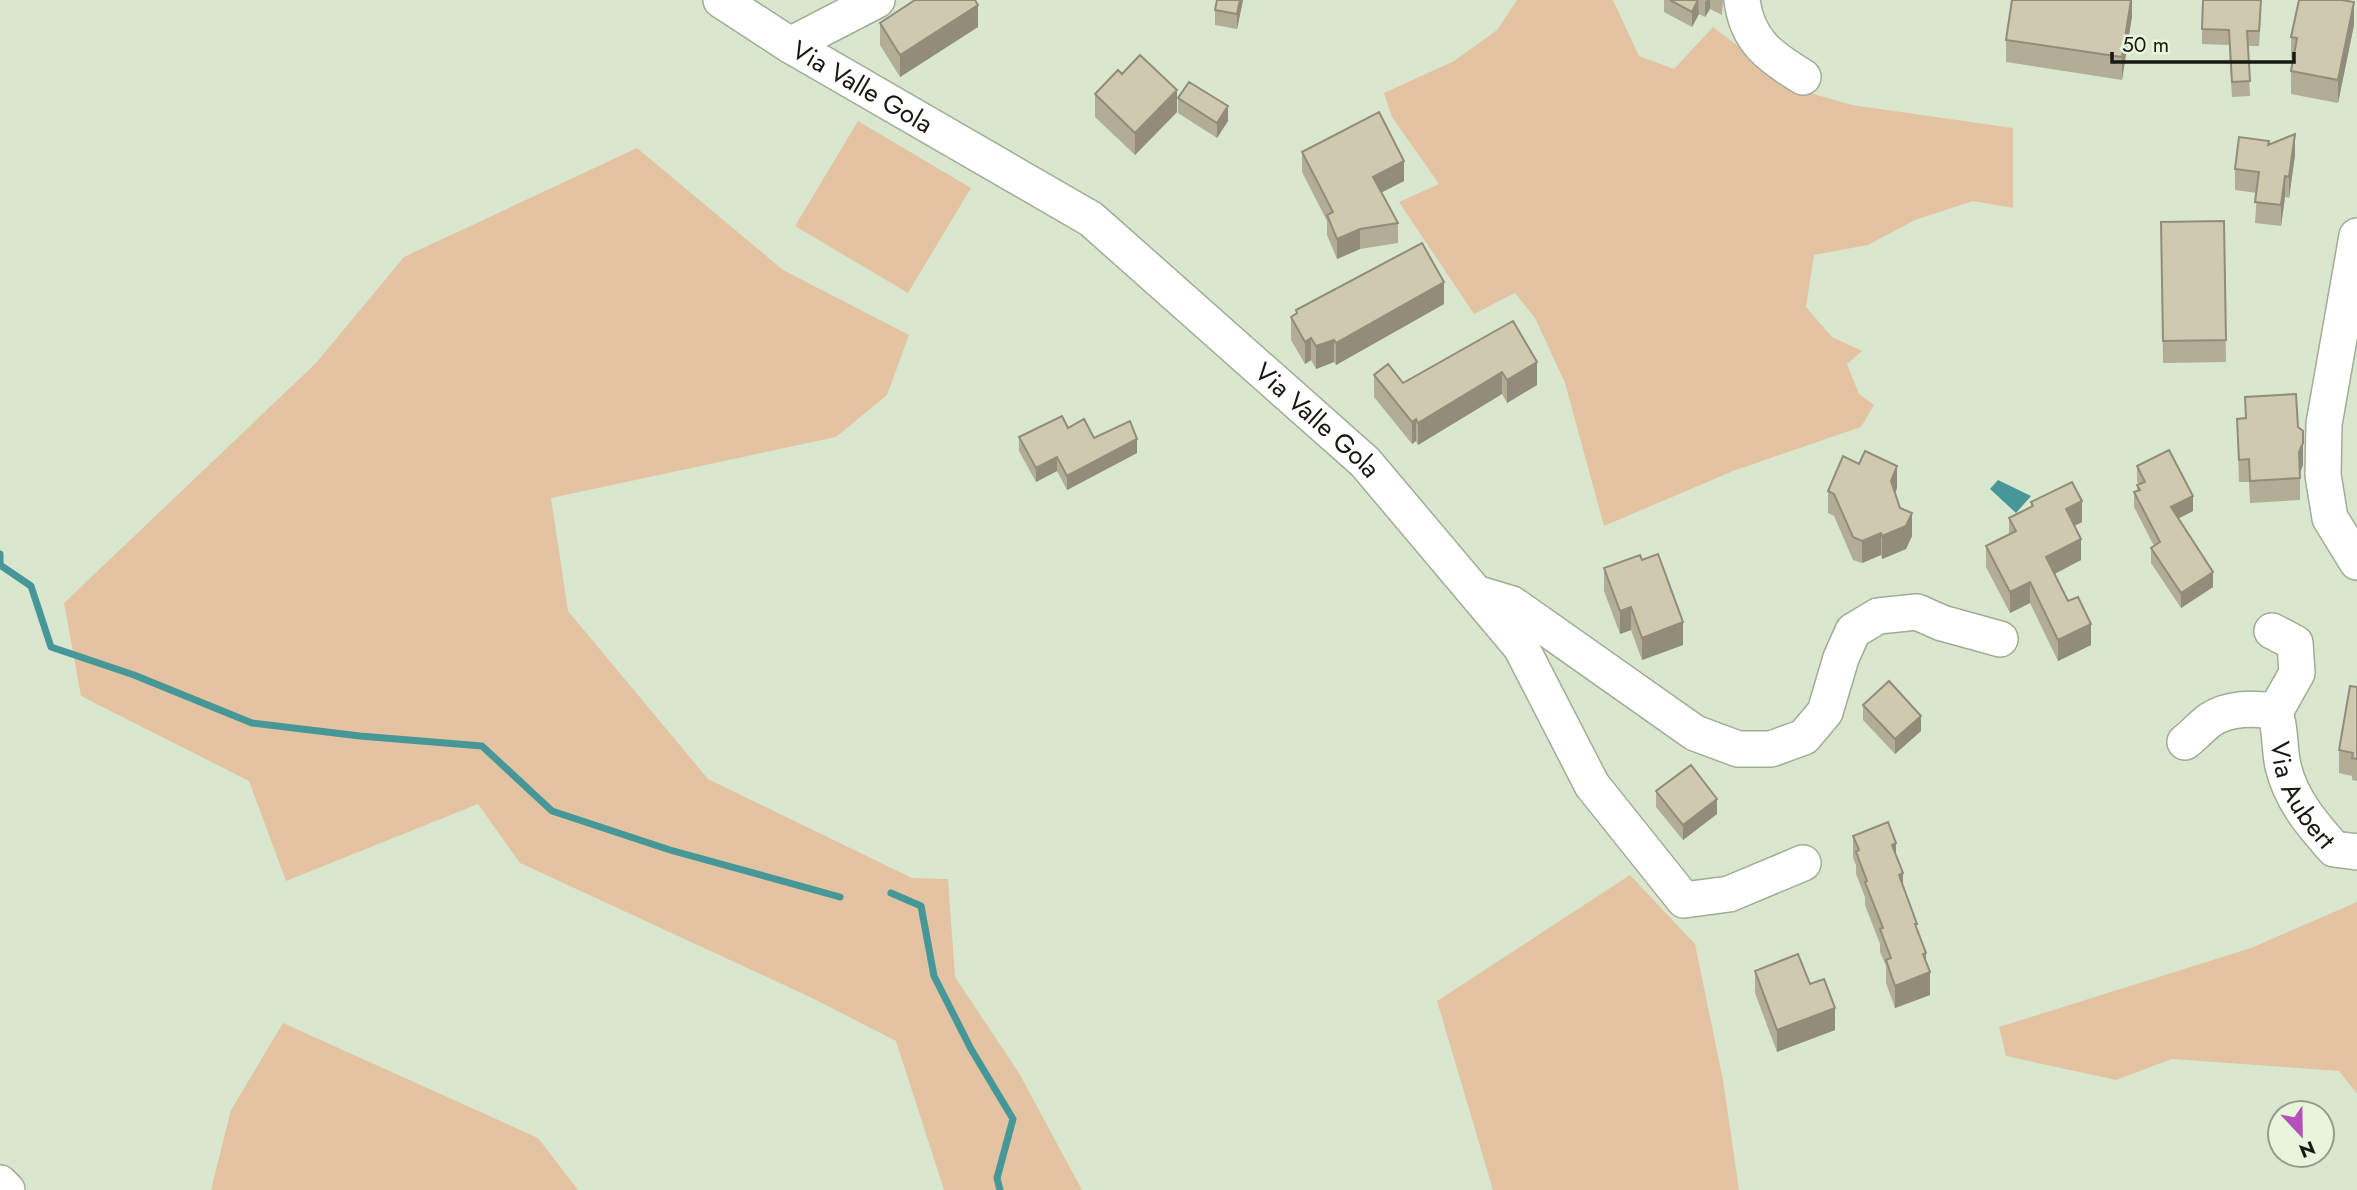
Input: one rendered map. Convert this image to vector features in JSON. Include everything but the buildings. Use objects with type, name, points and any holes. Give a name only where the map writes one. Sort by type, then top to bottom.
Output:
[{"type":"street","name":"Via Valle Gola","points":[[721,0],[790,45],[1091,219],[1365,461],[1521,647],[1592,785],[1684,900],[1729,894],[1803,863]]},
{"type":"street","points":[[790,45],[877,0]]},
{"type":"street","points":[[1742,0],[1749,29],[1771,57],[1803,77]]},
{"type":"street","points":[[2357,236],[2325,424],[2323,475],[2330,518],[2357,562]]},
{"type":"street","points":[[1475,593],[1512,604],[1695,733],[1738,749],[1772,749],[1804,737],[1825,712],[1841,658],[1853,631],[1878,616],[1917,612],[1942,623],[2000,639]]},
{"type":"street","name":"Via Aubert","points":[[2272,631],[2294,643],[2297,673],[2275,712],[2279,724],[2283,766],[2300,808],[2334,849],[2357,852]]},
{"type":"street","name":"Via Aubert","points":[[2185,742],[2212,718],[2239,710],[2259,708],[2275,712]]},
{"type":"street","points":[[0,1183],[7,1190]]},
{"type":"shaded area","points":[[1517,0],[1613,0],[1639,56],[1674,69],[1713,27],[1793,88],[1852,105],[2013,128],[2013,208],[1973,201],[1915,220],[1868,245],[1814,255],[1806,307],[1832,337],[1862,351],[1847,364],[1859,394],[1874,405],[1861,427],[1733,471],[1604,526],[1565,383],[1535,318],[1515,293],[1474,314],[1399,202],[1439,184],[1392,117],[1384,93],[1454,61],[1497,30]]},
{"type":"shaded area","points":[[858,121],[971,188],[908,293],[795,226]]},
{"type":"shaded area","points":[[637,148],[783,270],[909,335],[887,395],[836,437],[551,498],[568,611],[708,779],[912,878],[948,879],[955,977],[1019,1073],[1082,1190],[944,1190],[896,1041],[810,997],[520,863],[478,804],[286,881],[249,781],[81,696],[64,603],[316,363],[404,257]]},
{"type":"shaded area","points":[[1630,875],[1695,944],[1723,1080],[1739,1190],[1493,1190],[1437,1001]]},
{"type":"shaded area","points":[[2357,902],[2357,1094],[2339,1071],[2172,1059],[2116,1080],[2006,1056],[1999,1027],[2251,948]]},
{"type":"shaded area","points":[[283,1023],[538,1138],[578,1190],[211,1190],[231,1110]]},
{"type":"water","points":[[1998,480],[2031,496],[2016,513],[1990,489]]},
{"type":"waterway","points":[[0,554],[0,565],[31,586],[51,647],[134,675],[252,723],[360,736],[482,746],[552,811],[670,850],[840,897]]},
{"type":"waterway","points":[[891,893],[921,906],[934,976],[971,1049],[1013,1119],[997,1178],[1000,1190]]}]
